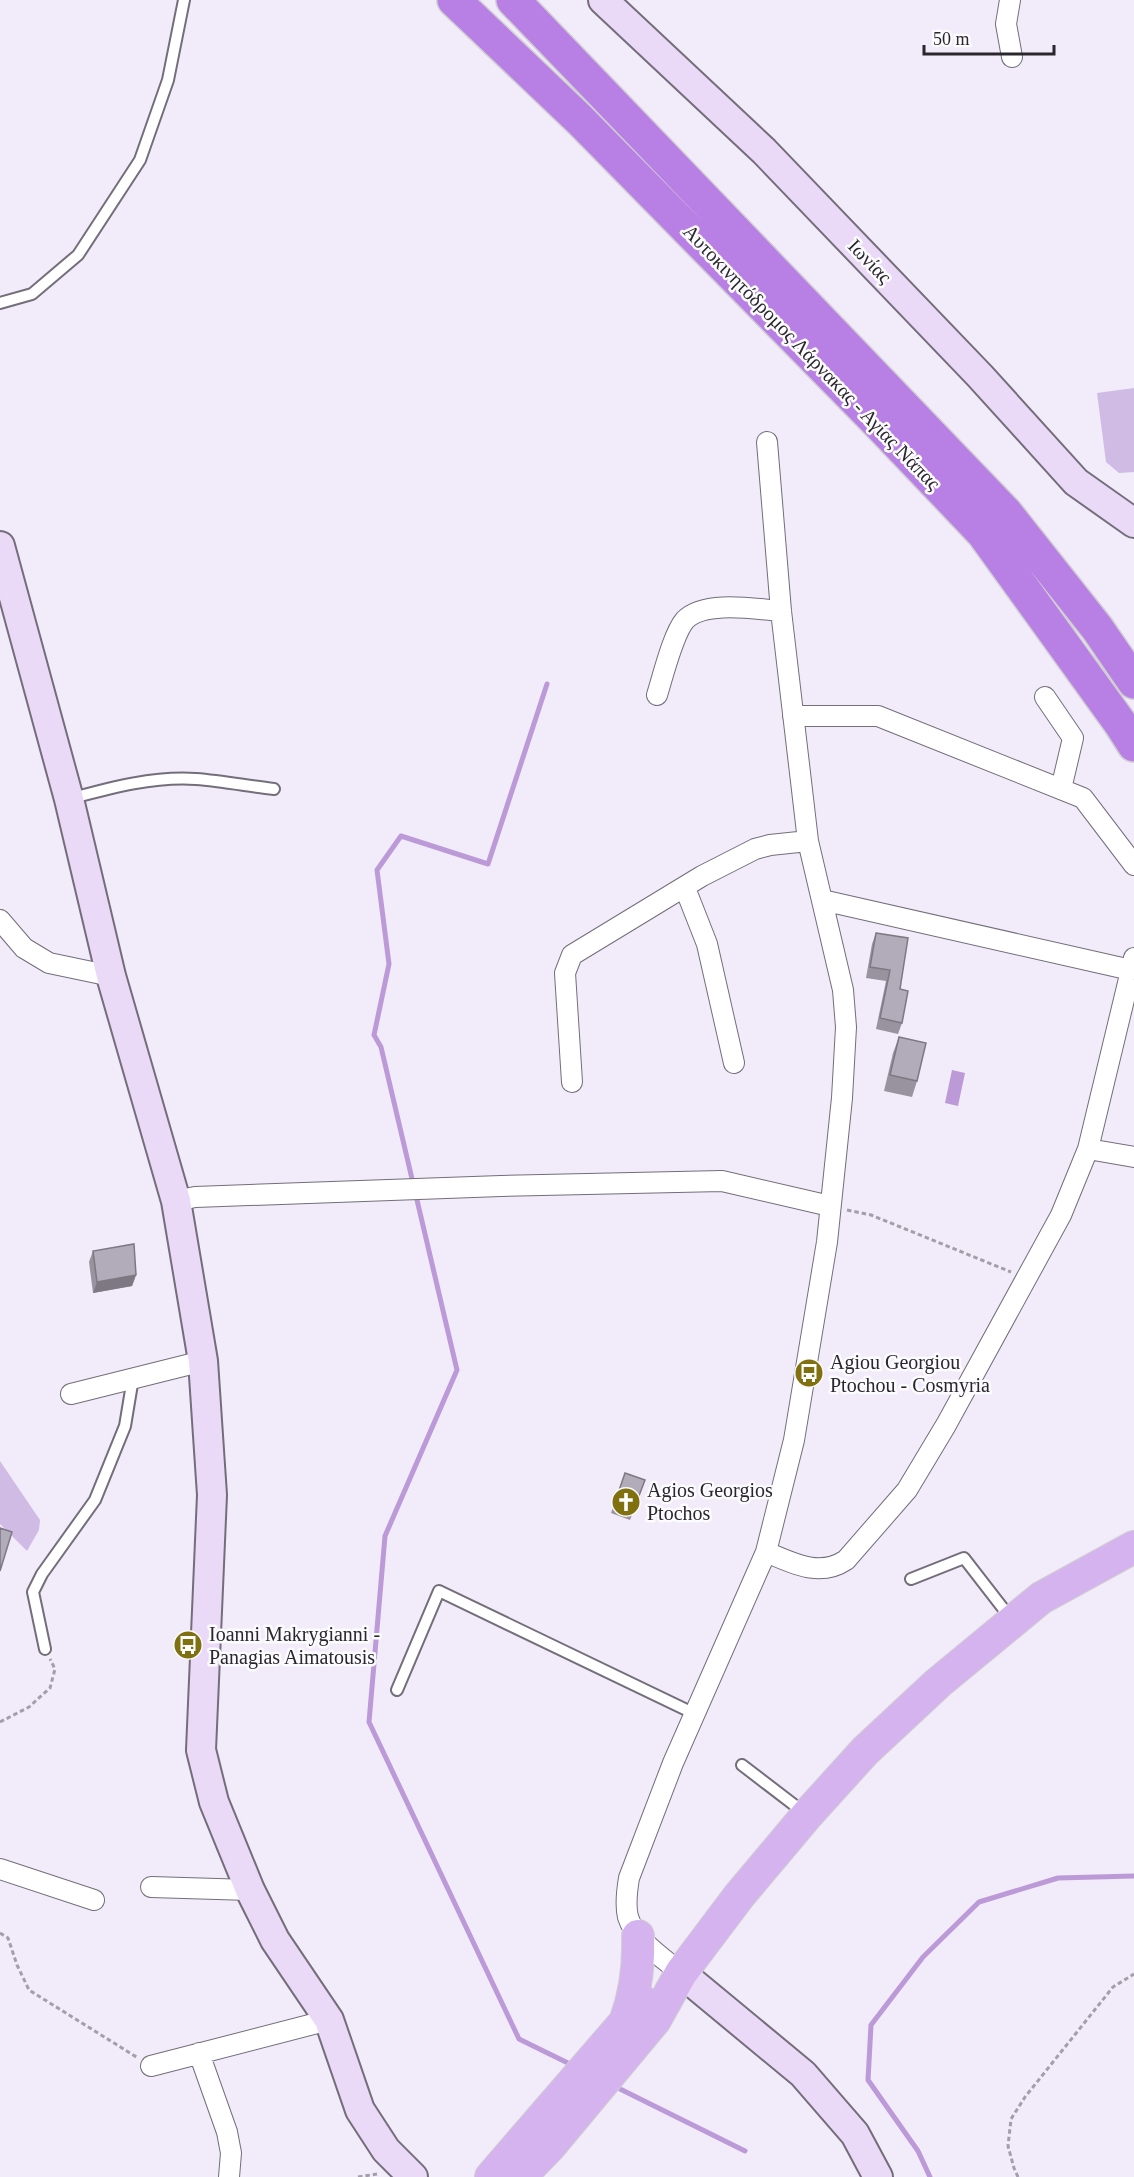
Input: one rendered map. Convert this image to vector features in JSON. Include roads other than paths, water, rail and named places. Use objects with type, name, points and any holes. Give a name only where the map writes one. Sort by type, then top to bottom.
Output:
[{"type":"highway","name":"Αυτοκινητόδρομος Λάρνακας - Αγίας Νάπας","points":[[454,0],[580,120],[871,416],[982,533],[1127,734],[1134,768]]},
{"type":"highway","points":[[513,0],[1006,513],[1097,628],[1134,682]]},
{"type":"main road","name":"Ιωνίας","points":[[603,0],[764,151],[980,376],[1076,482],[1134,523]]},
{"type":"main road","points":[[0,546],[69,799],[111,976],[176,1202],[203,1361],[212,1495],[201,1750],[214,1802],[250,1890],[274,1940],[328,2020],[360,2110],[386,2150],[413,2177]]},
{"type":"main road","points":[[491,2177],[593,2076],[655,2020],[681,1973],[739,1896],[807,1815],[865,1751],[938,1683],[1041,1598],[1134,1547]]},
{"type":"main road","points":[[626,2022],[637,1979],[638,1936]]},
{"type":"main road","points":[[520,2177],[593,2076],[626,2022],[681,1973]]},
{"type":"main road","points":[[681,1973],[804,2074],[855,2134],[878,2177]]},
{"type":"street","points":[[1010,0],[1006,24],[1012,57]]},
{"type":"street","points":[[681,1973],[638,1936],[628,1917],[629,1878],[674,1763],[766,1552],[794,1440],[827,1242],[842,1098],[845,1008],[843,990],[808,841],[781,611],[767,442]]},
{"type":"street","points":[[657,695],[678,633],[686,620],[701,611],[722,608],[781,611]]},
{"type":"street","points":[[1045,697],[1073,738],[1061,789]]},
{"type":"street","points":[[793,716],[878,716],[1083,798],[1134,865]]},
{"type":"street","points":[[572,1082],[565,973],[572,955],[702,876],[755,849],[808,841]]},
{"type":"street","points":[[685,888],[707,945],[734,1063]]},
{"type":"street","points":[[766,1552],[810,1569],[836,1566],[846,1560],[907,1490],[946,1425],[1061,1215],[1088,1149],[1132,964],[822,900]]},
{"type":"street","points":[[0,920],[24,948],[49,963],[111,976]]},
{"type":"street","points":[[1088,1149],[1134,1157]]},
{"type":"street","points":[[176,1202],[195,1197],[419,1188],[722,1181],[830,1206]]},
{"type":"street","points":[[70,1394],[203,1361]]},
{"type":"street","points":[[0,1869],[94,1900]]},
{"type":"street","points":[[150,1887],[250,1890]]},
{"type":"street","points":[[151,2066],[328,2020]]},
{"type":"street","points":[[199,2053],[227,2132],[231,2153],[229,2177]]},
{"type":"lane","points":[[0,303],[32,294],[78,255],[140,160],[168,80],[184,0]]},
{"type":"lane","points":[[69,799],[112,788],[154,781],[194,779],[274,789]]},
{"type":"lane","points":[[45,1649],[33,1592],[42,1574],[95,1500],[125,1426],[133,1378]]},
{"type":"lane","points":[[911,1579],[964,1558],[1013,1622]]},
{"type":"lane","points":[[397,1690],[439,1591],[695,1714]]},
{"type":"lane","points":[[742,1765],[807,1815]]},
{"type":"waterway","points":[[547,684],[488,864],[401,836],[377,870],[389,964],[374,1035],[381,1047],[457,1370],[385,1536],[369,1722],[519,2039],[574,2066]]},
{"type":"waterway","points":[[930,2177],[918,2151],[868,2080],[871,2025],[923,1957],[979,1902],[1058,1878],[1134,1876]]},
{"type":"waterway","points":[[612,2085],[745,2151]]},
{"type":"place","name":"Agiou Georgiou Ptochou - Cosmyria","points":[[809,1373]]},
{"type":"place","name":"Agios Georgios Ptochos","points":[[626,1502]]},
{"type":"place","name":"Ioanni Makrygianni - Panagias Aimatousis","points":[[188,1645]]}]
